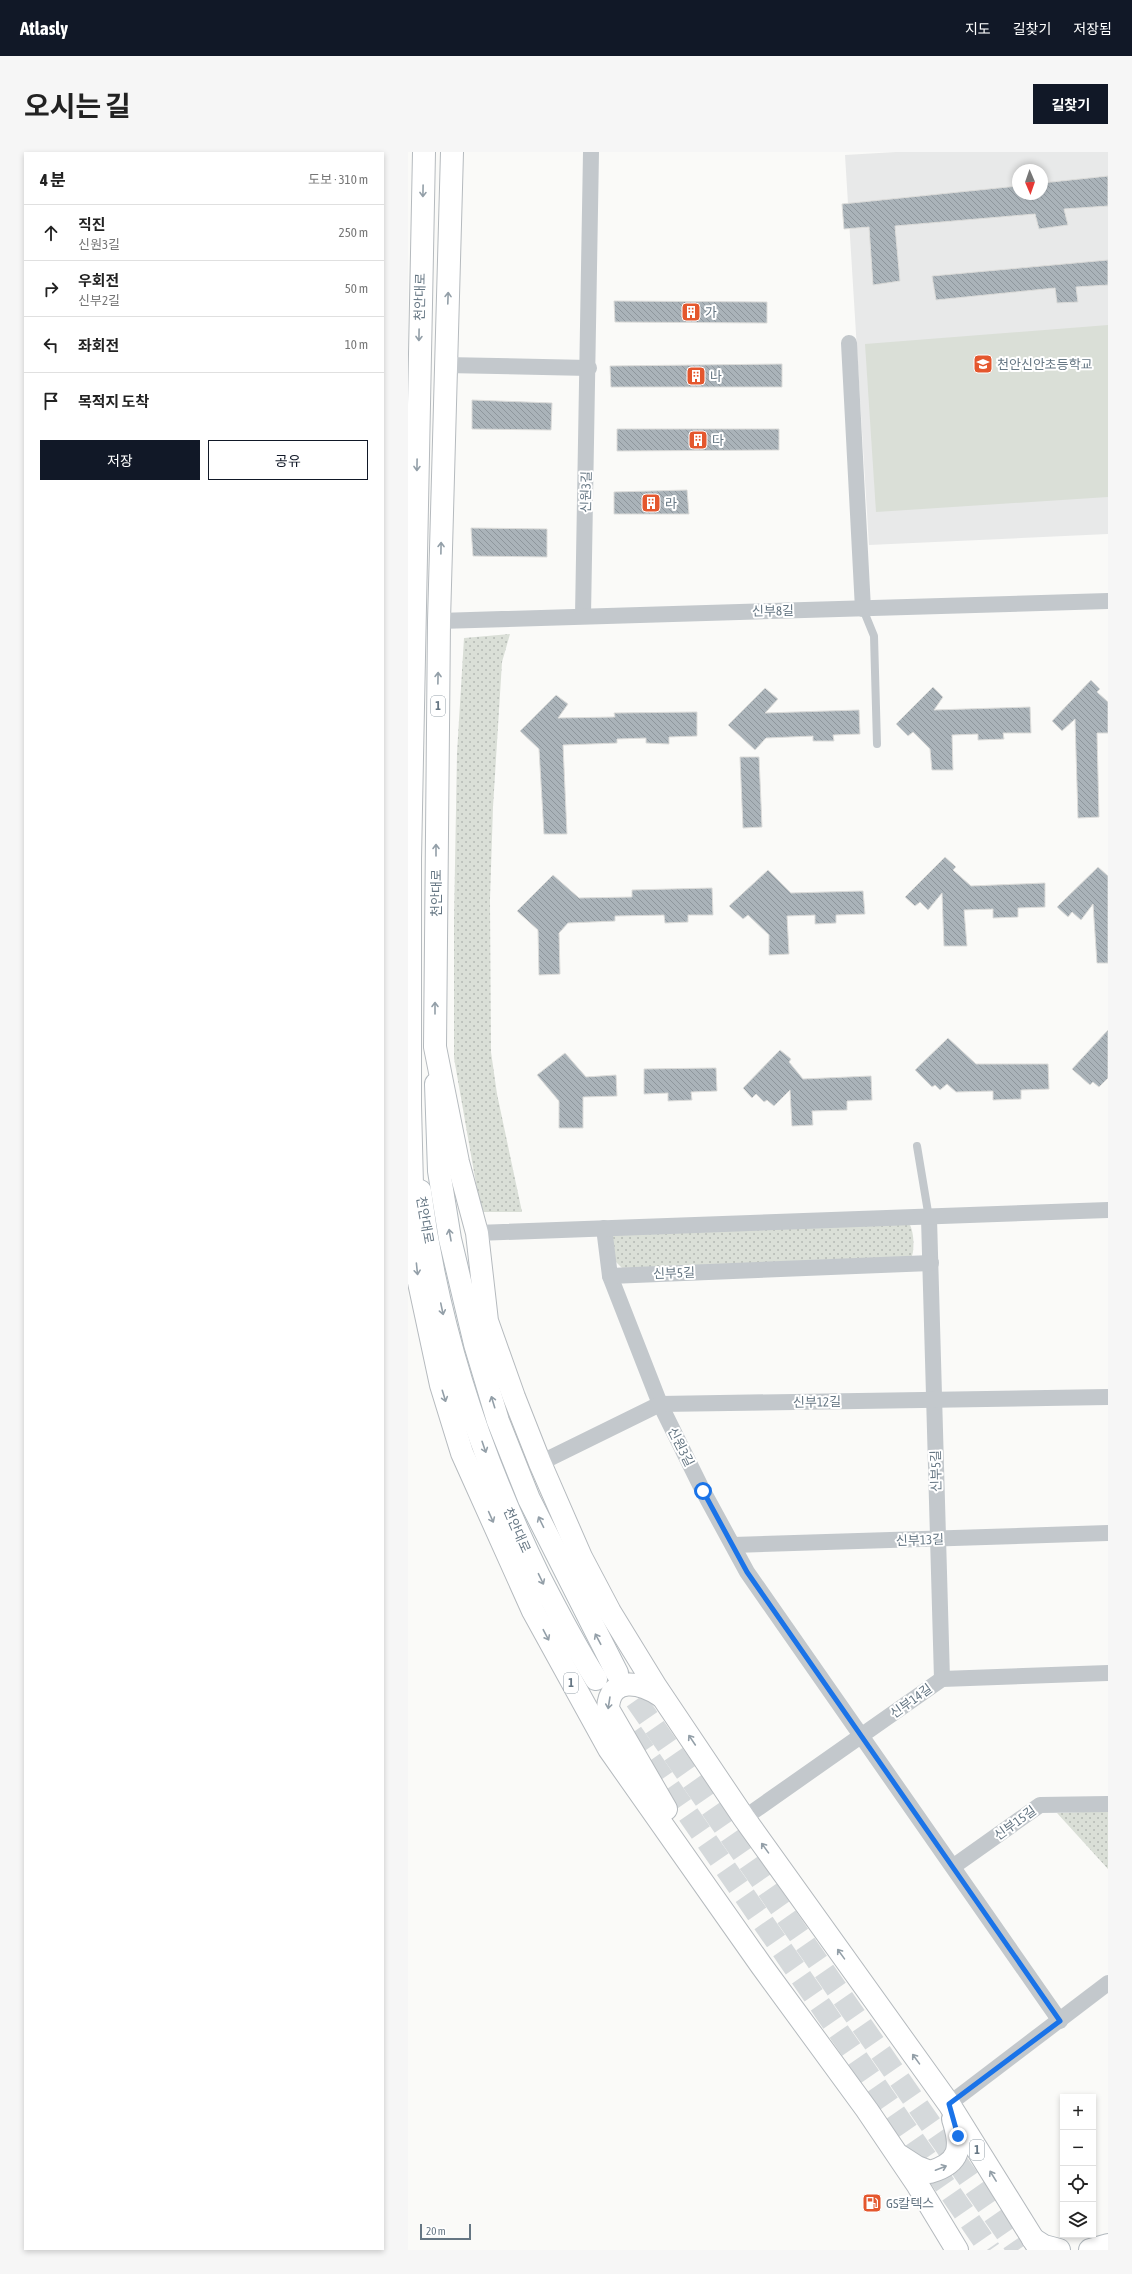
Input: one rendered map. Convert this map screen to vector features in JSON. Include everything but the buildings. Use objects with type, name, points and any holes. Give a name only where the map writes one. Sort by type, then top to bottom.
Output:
[{"type":"main road","name":"천안대로","points":[[424,152],[413,364],[409,902],[410,1105],[424,1219],[445,1322],[472,1413],[493,1473],[516,1530],[552,1601],[596,1679]]},
{"type":"main road","name":"천안대로","points":[[452,152],[439,621],[435,1047],[439,1171],[450,1239],[475,1344],[498,1421],[529,1499],[617,1673]]},
{"type":"main road","name":"1","points":[[435,1047],[458,1162],[477,1233],[487,1321],[514,1398],[540,1463],[581,1557],[610,1612],[662,1697],[744,1818],[949,2104],[1036,2244]]},
{"type":"main road","name":"1","points":[[410,1105],[413,1226],[417,1273],[441,1385],[462,1453],[533,1611],[609,1749],[917,2184]]},
{"type":"main road","points":[[662,1697],[642,1685],[622,1686],[616,1688],[611,1695],[608,1709],[738,1931]]},
{"type":"main road","points":[[895,2151],[906,2161],[930,2172],[951,2163],[956,2156],[958,2141],[949,2104]]},
{"type":"main road","points":[[917,2184],[957,2250]]},
{"type":"main road","points":[[917,2184],[967,2250]]},
{"type":"main road","points":[[1036,2244],[1059,2250]]},
{"type":"main road","points":[[1090,2250],[1108,2245]]},
{"type":"street","name":"신원3길","points":[[583,616],[589,368],[591,152]]},
{"type":"street","points":[[849,343],[863,609]]},
{"type":"street","points":[[446,365],[589,368]]},
{"type":"street","name":"신부8길","points":[[439,621],[1108,601]]},
{"type":"street","points":[[477,1233],[929,1218],[1108,1210]]},
{"type":"street","name":"신부5길","points":[[929,1218],[942,1679]]},
{"type":"street","name":"신원3길","points":[[604,1228],[610,1276],[660,1404],[747,1572],[863,1735],[1060,2021]]},
{"type":"street","name":"신부5길","points":[[610,1276],[931,1263]]},
{"type":"street","name":"신부12길","points":[[540,1463],[660,1404],[935,1401],[1108,1397]]},
{"type":"street","name":"신부13길","points":[[733,1546],[1108,1533]]},
{"type":"street","name":"신부14길","points":[[744,1818],[942,1679],[1108,1673]]},
{"type":"street","name":"신부15길","points":[[954,1866],[1040,1805],[1108,1804]]},
{"type":"street","points":[[949,2104],[1108,1983]]},
{"type":"lane","points":[[863,609],[874,636],[878,744]]},
{"type":"lane","points":[[917,1146],[929,1218]]},
{"type":"shaded area","name":"천안신안초등학교","points":[[896,152],[1108,152],[1108,534],[869,545],[845,155]]},
{"type":"shaded area","points":[[1108,325],[1108,497],[876,512],[865,344]]},
{"type":"shaded area","points":[[510,634],[502,662],[493,807],[490,899],[491,1052],[497,1094],[522,1212],[481,1212],[454,1058],[454,921],[457,753],[464,638]]},
{"type":"shaded area","points":[[909,1223],[911,1226],[913,1241],[911,1259],[622,1268],[616,1262],[609,1240],[613,1233]]},
{"type":"shaded area","points":[[1108,1811],[1108,1869],[1057,1813]]},
{"type":"tunnel","points":[[617,1673],[1018,2250]]},
{"type":"tunnel","points":[[632,1733],[990,2250]]},
{"type":"place","name":"가","points":[[691,312]]},
{"type":"place","name":"천안신안초등학교","points":[[983,364]]},
{"type":"place","name":"나","points":[[696,376]]},
{"type":"place","name":"다","points":[[698,440]]},
{"type":"place","name":"라","points":[[651,503]]},
{"type":"place","name":"GS칼텍스","points":[[872,2203]]},
{"type":"route","points":[[703,1491],[747,1572],[863,1735],[1060,2021],[949,2104],[958,2136]]}]
